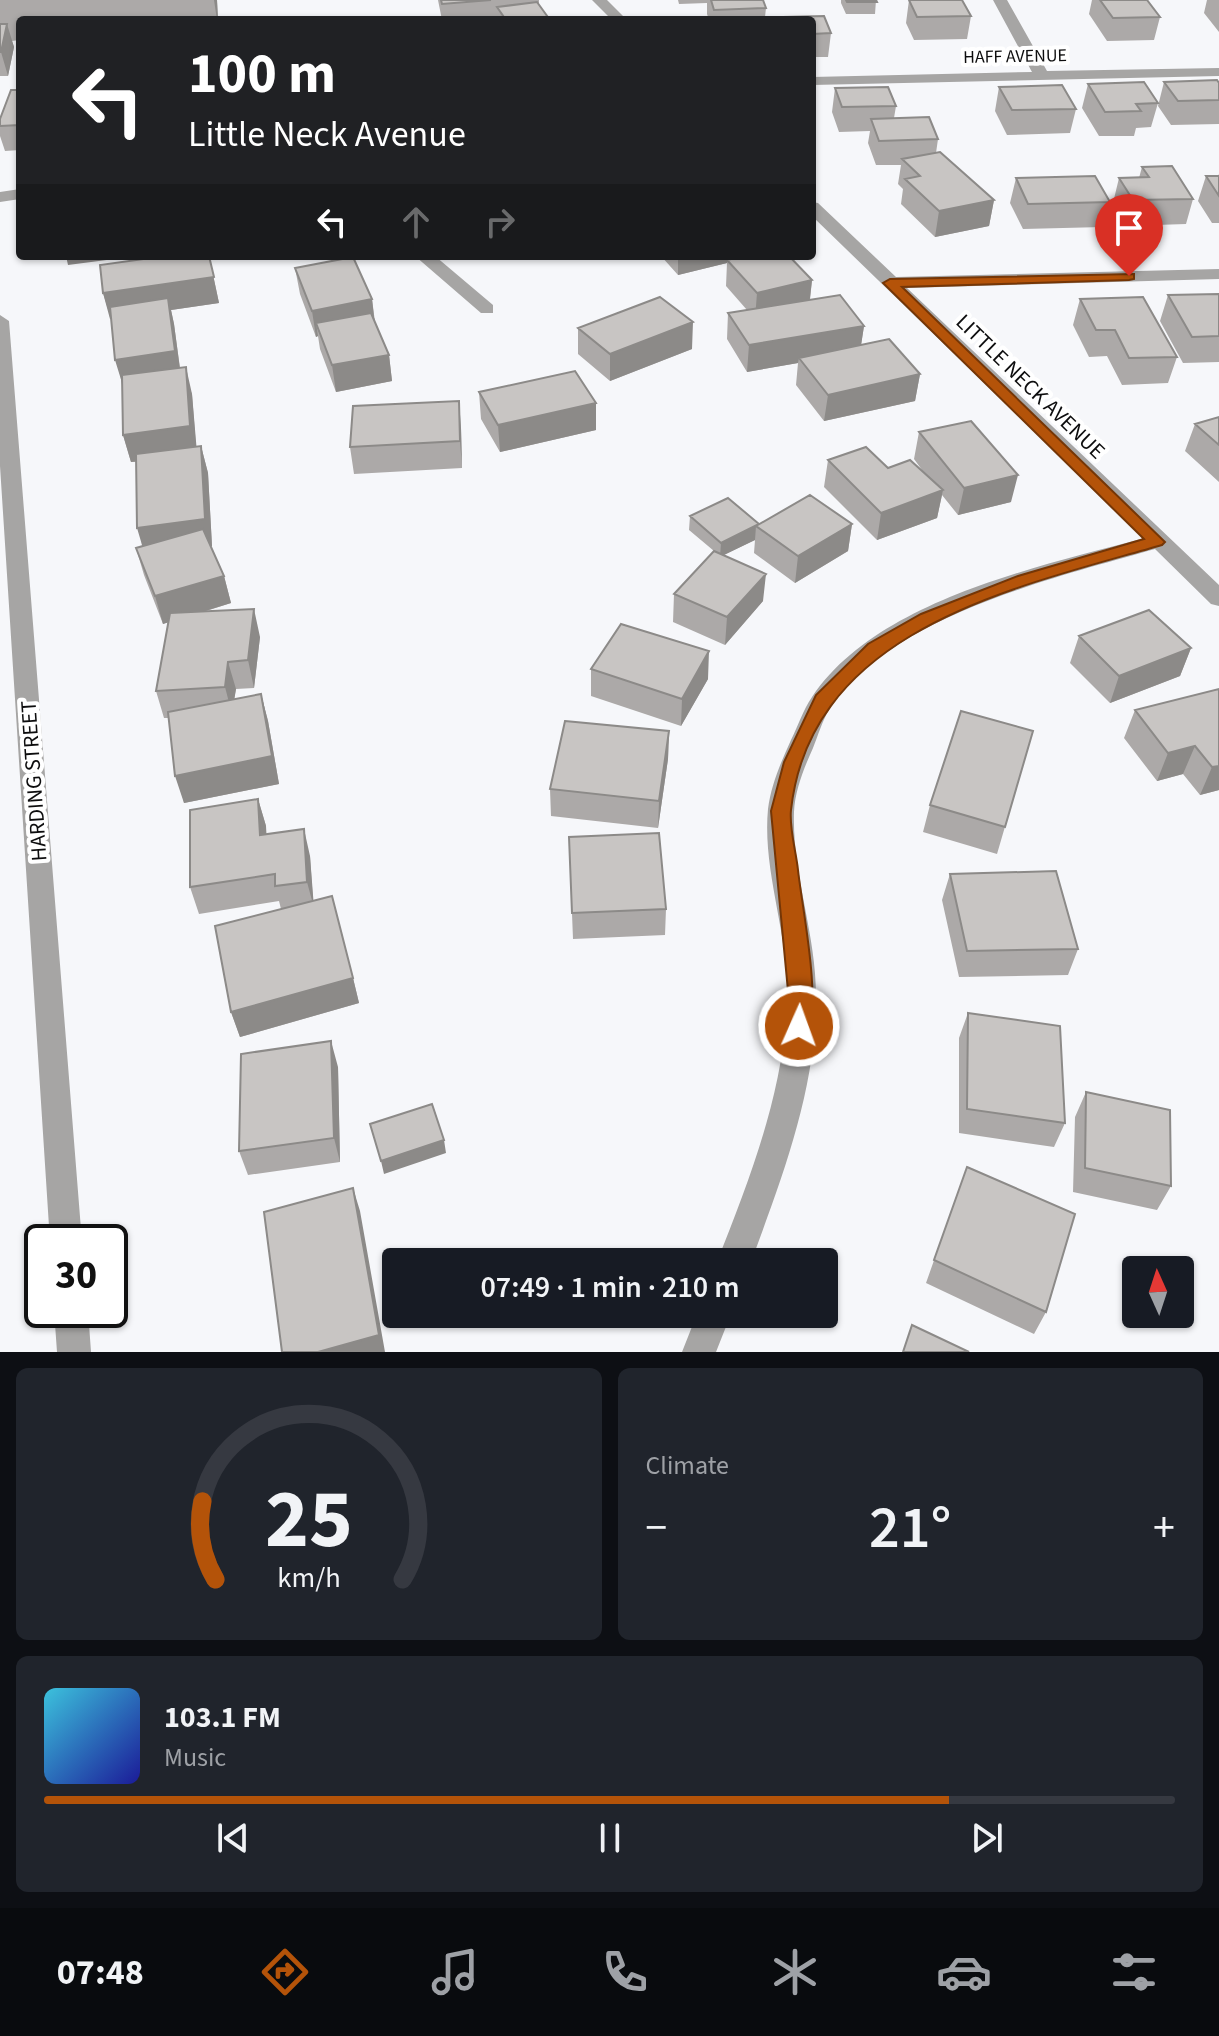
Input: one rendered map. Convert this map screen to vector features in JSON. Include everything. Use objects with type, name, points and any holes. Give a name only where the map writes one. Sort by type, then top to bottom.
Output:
[{"type":"street","points":[[599,0],[616,16]]},
{"type":"street","points":[[1000,0],[1042,76]]},
{"type":"street","name":"HAFF AVENUE","points":[[816,81],[1219,72]]},
{"type":"street","name":"LITTLE NECK AVENUE","points":[[816,211],[1156,542],[1219,598]]},
{"type":"street","points":[[429,260],[487,309]]},
{"type":"street","points":[[890,283],[1219,274]]},
{"type":"street","name":"HARDING STREET","points":[[0,321],[65,1224]]},
{"type":"street","points":[[739,1248],[775,1155],[794,1084],[802,997],[781,811],[794,762],[823,700],[875,648],[927,618],[1024,580],[1156,542]]},
{"type":"street","points":[[72,1328],[74,1352]]},
{"type":"street","points":[[699,1352],[708,1328]]},
{"type":"building","points":[[441,0],[491,0],[442,4]]},
{"type":"building","points":[[711,0],[763,0],[766,8],[714,10]]},
{"type":"building","points":[[876,0],[877,2],[847,2]]},
{"type":"building","points":[[909,0],[962,0],[971,16],[917,17]]},
{"type":"building","points":[[1100,0],[1147,0],[1160,17],[1113,18]]},
{"type":"building","points":[[537,2],[547,16],[503,16],[497,7]]},
{"type":"building","points":[[816,16],[824,16],[831,33],[816,34]]},
{"type":"building","points":[[0,24],[7,24],[1,52],[0,52]]},
{"type":"building","points":[[1217,80],[1219,100],[1178,101],[1164,82]]},
{"type":"building","points":[[1144,82],[1158,103],[1136,104],[1141,111],[1105,112],[1088,84]]},
{"type":"building","points":[[1062,85],[1076,109],[1012,110],[999,87]]},
{"type":"building","points":[[888,87],[896,106],[842,107],[835,88]]},
{"type":"building","points":[[11,90],[16,90],[16,125],[0,126]]},
{"type":"building","points":[[929,117],[938,139],[879,141],[871,119]]},
{"type":"building","points":[[940,152],[994,200],[939,211],[905,179],[920,176],[902,159]]},
{"type":"building","points":[[1172,166],[1193,199],[1133,200],[1119,178],[1149,177],[1142,167]]},
{"type":"building","points":[[1095,176],[1110,202],[1028,204],[1016,178]]},
{"type":"building","points":[[1206,176],[1219,176],[1219,196]]},
{"type":"building","points":[[136,260],[210,260],[214,277],[103,293],[100,265]]},
{"type":"building","points":[[354,260],[372,299],[312,311],[295,268]]},
{"type":"building","points":[[727,260],[793,260],[812,280],[757,293]]},
{"type":"building","points":[[1219,294],[1219,336],[1192,337],[1168,295]]},
{"type":"building","points":[[840,295],[864,326],[749,345],[728,313]]},
{"type":"building","points":[[660,297],[693,322],[610,354],[578,328]]},
{"type":"building","points":[[1143,297],[1177,357],[1129,358],[1115,330],[1096,330],[1080,299]]},
{"type":"building","points":[[168,298],[175,351],[115,360],[110,307]]},
{"type":"building","points":[[371,313],[389,355],[332,365],[316,323]]},
{"type":"building","points":[[889,339],[920,374],[828,395],[799,358]]},
{"type":"building","points":[[186,367],[190,426],[123,435],[122,375]]},
{"type":"building","points":[[575,371],[596,403],[498,425],[479,392]]},
{"type":"building","points":[[459,401],[460,441],[350,447],[353,406]]},
{"type":"building","points":[[1219,417],[1219,445],[1195,424]]},
{"type":"building","points":[[971,421],[1018,475],[964,488],[919,432]]},
{"type":"building","points":[[201,446],[205,519],[137,528],[136,454]]},
{"type":"building","points":[[866,447],[888,468],[910,460],[943,490],[881,513],[828,460]]},
{"type":"building","points":[[810,495],[852,524],[798,556],[756,526]]},
{"type":"building","points":[[728,498],[759,524],[721,543],[690,516]]},
{"type":"building","points":[[203,529],[224,576],[155,596],[136,548]]},
{"type":"building","points":[[714,551],[766,574],[727,617],[674,594]]},
{"type":"building","points":[[254,609],[248,660],[228,662],[225,687],[156,691],[170,613]]},
{"type":"building","points":[[1149,610],[1191,648],[1119,676],[1079,636]]},
{"type":"building","points":[[621,624],[709,651],[682,699],[591,669]]},
{"type":"building","points":[[1219,689],[1219,766],[1212,767],[1195,746],[1168,753],[1135,710]]},
{"type":"building","points":[[261,694],[272,756],[175,776],[168,712]]},
{"type":"building","points":[[961,711],[1033,731],[1005,827],[930,805]]},
{"type":"building","points":[[565,721],[669,731],[659,801],[550,789]]},
{"type":"building","points":[[258,799],[260,835],[304,829],[307,882],[275,886],[275,874],[190,887],[190,810]]},
{"type":"building","points":[[659,833],[666,909],[572,913],[569,837]]},
{"type":"building","points":[[1056,871],[1078,949],[967,951],[950,874]]},
{"type":"building","points":[[332,896],[353,978],[231,1012],[215,926]]},
{"type":"building","points":[[968,1013],[1060,1026],[1065,1123],[967,1109]]},
{"type":"building","points":[[331,1041],[334,1138],[239,1151],[241,1054]]},
{"type":"building","points":[[1086,1092],[1170,1110],[1171,1186],[1085,1168]]},
{"type":"building","points":[[432,1104],[444,1140],[381,1161],[370,1124]]},
{"type":"building","points":[[967,1167],[1075,1214],[1046,1312],[934,1260]]},
{"type":"building","points":[[353,1188],[379,1335],[318,1352],[282,1352],[264,1212]]},
{"type":"building","points":[[912,1325],[969,1352],[903,1352]]},
{"type":"route","points":[[799,1026],[802,997],[781,811],[794,762],[823,700],[875,648],[927,618],[1024,580],[1156,542],[890,283],[1129,276]]}]
